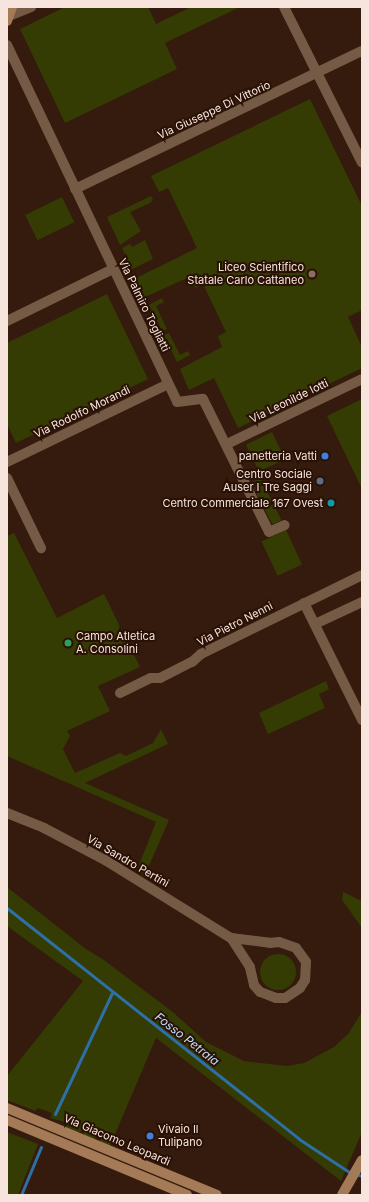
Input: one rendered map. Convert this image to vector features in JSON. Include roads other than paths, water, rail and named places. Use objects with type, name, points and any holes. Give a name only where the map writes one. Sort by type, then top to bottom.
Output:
[{"type":"main road","name":"Via Giacomo Leopardi","points":[[7,1108],[217,1195]]},
{"type":"main road","points":[[7,1120],[187,1195]]},
{"type":"main road","points":[[342,1195],[362,1160]]},
{"type":"main road","points":[[336,1195],[348,1185]]},
{"type":"street","points":[[10,15],[31,7]]},
{"type":"street","points":[[284,7],[362,163]]},
{"type":"street","name":"Via Palmiro Togliatti","points":[[7,45],[177,402],[203,399],[227,444],[269,532],[285,525]]},
{"type":"street","name":"Via Giuseppe Di Vittorio","points":[[75,189],[317,74],[362,51]]},
{"type":"street","points":[[7,321],[113,269]]},
{"type":"street","name":"Via Leonilde Iotti","points":[[227,444],[362,380]]},
{"type":"street","name":"Via Rodolfo Morandi","points":[[7,462],[168,384]]},
{"type":"street","points":[[7,478],[41,548]]},
{"type":"street","name":"Via Pietro Nenni","points":[[120,693],[151,678],[160,678],[192,662],[200,654],[362,575]]},
{"type":"street","points":[[315,624],[362,602]]},
{"type":"street","points":[[304,603],[362,720]]},
{"type":"street","name":"Via Sandro Pertini","points":[[7,813],[44,828],[105,860],[231,938],[270,943],[279,942],[296,948],[306,962],[305,980],[300,988],[294,994],[281,998],[268,996],[260,992],[254,985],[250,967],[231,938]]},
{"type":"waterway","name":"Fosso Petraia","points":[[7,908],[299,1139],[349,1172],[362,1176]]},
{"type":"waterway","points":[[55,1114],[112,993]]},
{"type":"waterway","points":[[21,1195],[41,1147]]},
{"type":"place","name":"Liceo Scientifico Statale Carlo Cattaneo","points":[[312,274]]},
{"type":"place","name":"panetteria Vatti","points":[[325,456]]},
{"type":"place","name":"Centro Sociale Auser I Tre Saggi","points":[[320,481]]},
{"type":"place","name":"Centro Commerciale 167 Ovest","points":[[331,503]]},
{"type":"place","name":"Campo Atletica A. Consolini","points":[[68,643]]},
{"type":"place","name":"Vivaio Il Tulipano","points":[[150,1136]]}]
